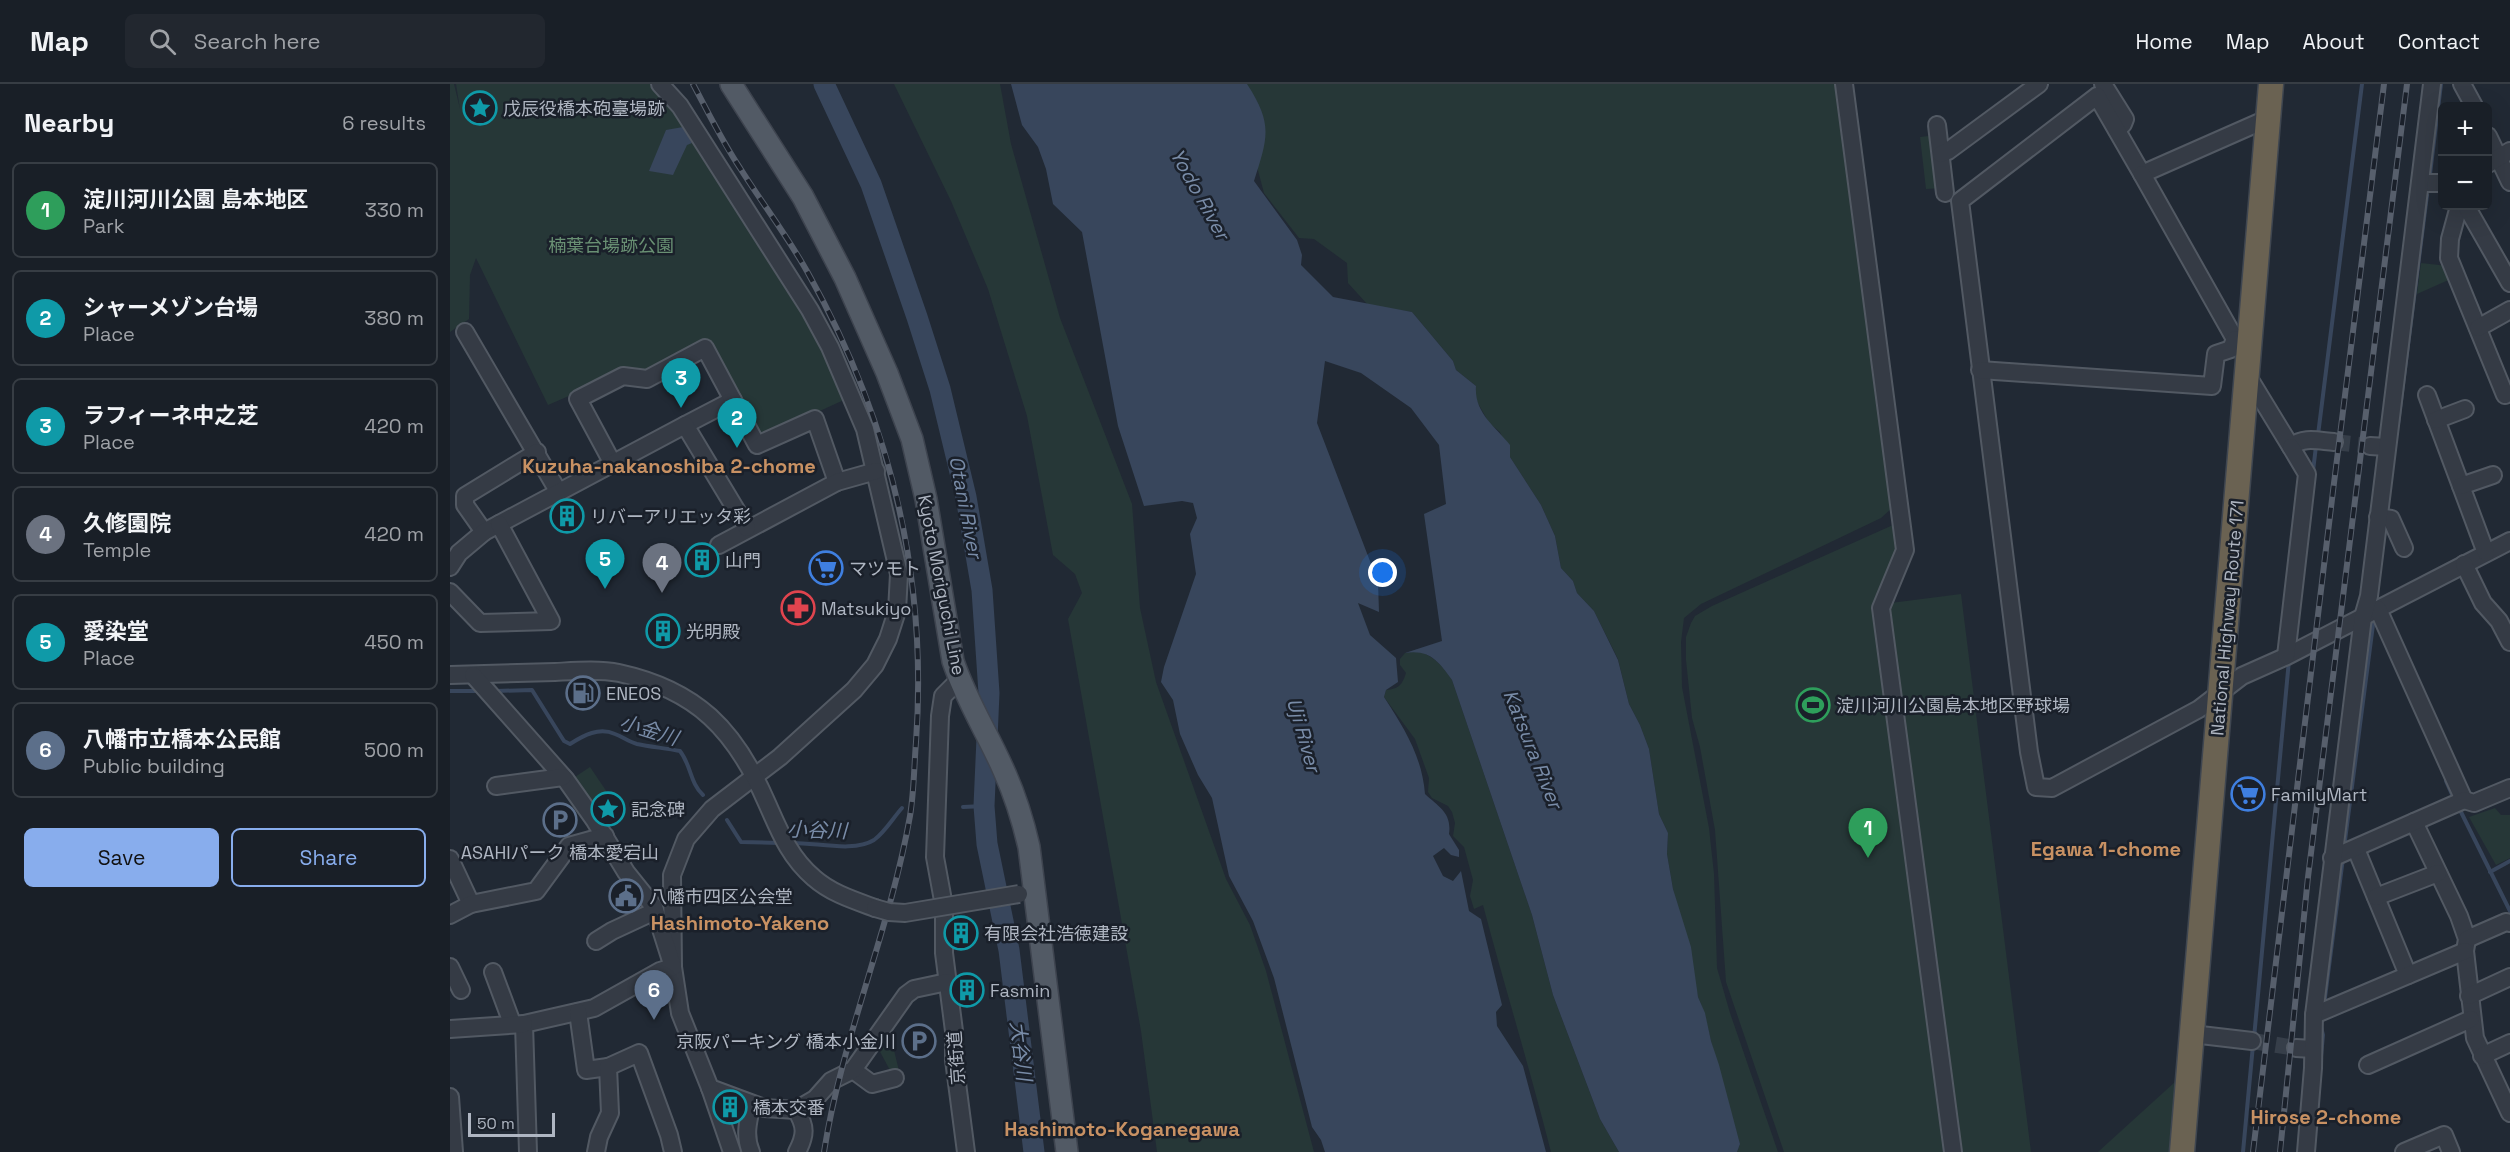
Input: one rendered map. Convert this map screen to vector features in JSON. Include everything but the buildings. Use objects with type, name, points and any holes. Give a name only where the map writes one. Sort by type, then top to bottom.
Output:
[{"type":"highway","name":"National Highway Route 171","points":[[2182,1152],[2247,375],[2242,340],[2269,118],[2271,84]]},
{"type":"main road","name":"Kyoto Moriguchi Line","points":[[731,84],[802,197],[845,278],[887,373],[912,439],[926,499],[959,680],[1005,772],[1029,847],[1026,893],[1067,1152]]},
{"type":"street","points":[[660,84],[680,106],[722,176],[810,310],[830,347],[865,429],[899,574],[897,611],[888,639],[875,665],[854,690],[780,757],[712,809],[686,839],[672,876],[673,967],[680,1013],[710,1088],[732,1152]]},
{"type":"street","points":[[1844,84],[1905,550],[1881,608],[1953,1152]]},
{"type":"street","points":[[1941,154],[2039,84]]},
{"type":"street","points":[[2103,84],[2125,119],[2117,130]]},
{"type":"street","points":[[2306,1152],[2313,1049],[2344,853],[2370,613],[2369,596],[2384,518],[2378,447],[2420,183],[2432,84]]},
{"type":"street","points":[[2462,84],[2472,102]]},
{"type":"street","points":[[1980,369],[2212,386],[2216,354],[2231,349],[2242,340],[2097,96],[1960,201],[1980,369],[2029,753],[2036,787],[2052,788],[2199,709],[2242,676],[2289,655],[2510,541]]},
{"type":"street","points":[[2142,174],[2269,118]]},
{"type":"street","points":[[1937,125],[1945,193]]},
{"type":"street","points":[[2498,158],[2510,182]]},
{"type":"street","points":[[2420,183],[2438,183]]},
{"type":"street","points":[[2458,210],[2450,239],[2449,258],[2505,395]]},
{"type":"street","points":[[2468,210],[2510,283]]},
{"type":"street","points":[[2478,328],[2510,310]]},
{"type":"street","points":[[465,332],[558,491]]},
{"type":"street","points":[[612,464],[578,399],[623,376],[647,379],[705,348],[757,445],[814,419],[837,482]]},
{"type":"street","points":[[2247,375],[2307,474],[2289,655]]},
{"type":"street","points":[[2427,395],[2486,553]]},
{"type":"street","points":[[450,567],[459,553],[491,528],[733,400]]},
{"type":"street","points":[[2436,420],[2465,409]]},
{"type":"street","points":[[685,425],[747,528]]},
{"type":"street","points":[[2291,447],[2296,442],[2305,440],[2334,442]]},
{"type":"street","points":[[450,592],[480,623],[551,621],[491,528],[465,505],[465,496],[537,452]]},
{"type":"street","points":[[719,545],[747,528],[837,482],[876,471]]},
{"type":"street","points":[[2461,486],[2493,475]]},
{"type":"street","points":[[2384,518],[2404,549]]},
{"type":"street","points":[[2464,564],[2483,603],[2499,621],[2510,642]]},
{"type":"street","points":[[2370,613],[2464,800]]},
{"type":"street","points":[[450,675],[481,685],[616,672],[651,681],[680,694],[710,716],[733,740],[755,776],[787,847],[799,864],[832,891],[875,908],[905,913],[1026,893]]},
{"type":"street","name":"京街道","points":[[959,680],[943,696],[940,716],[935,857],[944,906],[944,953],[954,1031],[954,1060],[966,1152]]},
{"type":"street","points":[[481,685],[563,777],[605,836],[626,872],[655,911],[673,967]]},
{"type":"street","points":[[496,786],[563,777]]},
{"type":"street","points":[[2344,853],[2464,800],[2474,803],[2510,788]]},
{"type":"street","points":[[2415,822],[2466,945],[2471,1019],[2482,1056],[2510,1111]]},
{"type":"street","points":[[450,915],[471,904],[536,891],[569,846],[605,836]]},
{"type":"street","points":[[2344,853],[2376,897],[2408,975]]},
{"type":"street","points":[[450,861],[471,904]]},
{"type":"street","points":[[2376,897],[2438,873]]},
{"type":"street","points":[[596,941],[655,911]]},
{"type":"street","points":[[2320,1011],[2408,975],[2506,922],[2510,923]]},
{"type":"street","points":[[450,1029],[518,1024],[594,1008],[660,971],[673,967]]},
{"type":"street","points":[[450,968],[461,990]]},
{"type":"street","points":[[493,972],[518,1024],[528,1152]]},
{"type":"street","points":[[2469,996],[2510,977]]},
{"type":"street","points":[[710,1088],[764,1108],[795,1110],[815,1100],[831,1081],[853,1070],[906,995],[914,989],[947,982]]},
{"type":"street","points":[[578,1011],[586,1070],[608,1067],[639,1053],[673,1152]]},
{"type":"street","points":[[2368,1065],[2471,1019]]},
{"type":"street","points":[[2192,1034],[2252,1041]]},
{"type":"street","points":[[2482,1056],[2510,1043]]},
{"type":"street","points":[[2296,1048],[2313,1049]]},
{"type":"street","points":[[596,1152],[599,1137],[610,1113],[608,1067]]},
{"type":"street","points":[[853,1070],[872,1084],[895,1078]]},
{"type":"street","points":[[450,1097],[454,1152]]},
{"type":"street","points":[[751,1152],[747,1136],[752,1104]]},
{"type":"street","points":[[795,1110],[803,1120],[806,1135],[797,1152]]},
{"type":"street","points":[[2404,1152],[2444,1135],[2451,1152]]},
{"type":"green space","name":"楠葉台場跡公園","points":[[450,84],[454,84],[460,109],[456,84],[651,84],[658,88],[814,329],[846,399],[765,436],[757,432],[708,340],[644,374],[622,373],[548,405],[476,258],[470,275],[469,319],[450,332]]},
{"type":"green space","points":[[894,84],[1000,84],[1011,144],[1060,318],[1132,504],[1140,608],[1156,682],[1226,879],[1250,925],[1266,971],[1314,1152],[1157,1152],[1141,1031],[1068,619],[1082,593],[1075,574],[1053,555],[1027,416],[988,289],[951,201]]},
{"type":"green space","points":[[1235,84],[1837,84],[1892,508],[1881,518],[1701,604],[1684,618],[1681,642],[1682,687],[1709,828],[1714,874],[1717,968],[1730,1013],[1778,1152],[1737,1152],[1740,1144],[1698,997],[1673,889],[1667,854],[1668,833],[1659,814],[1649,749],[1629,704],[1618,659],[1594,611],[1577,593],[1573,581],[1561,568],[1555,536],[1541,505],[1510,457],[1500,432],[1489,423],[1475,398],[1476,386],[1456,370],[1453,361],[1412,312],[1368,305],[1348,283],[1347,263],[1314,239],[1299,238],[1264,193]]},
{"type":"green space","points":[[1937,135],[1943,188],[1926,189],[1920,137]]},
{"type":"green space","points":[[2421,263],[2448,266],[2453,278],[2417,294]]},
{"type":"green space","points":[[1893,525],[1896,527],[1899,550],[1879,590],[1875,605],[1961,594],[2031,1152],[1784,1152],[1726,982],[1715,830],[1700,747],[1692,718],[1686,660],[1686,637],[1691,623],[1695,616],[1712,606]]},
{"type":"green space","points":[[1418,651],[1438,662],[1452,680],[1532,915],[1553,995],[1600,1119],[1619,1152],[1551,1152],[1483,905],[1474,909],[1470,896],[1473,880],[1464,847],[1453,836],[1455,823],[1452,812],[1448,806],[1432,798],[1428,792],[1429,778],[1415,739],[1384,697],[1386,690],[1397,687],[1405,677],[1406,673],[1400,665],[1400,659],[1405,653]]},
{"type":"green space","points":[[590,767],[611,798],[593,810],[572,779]]},
{"type":"green space","points":[[2495,808],[2501,815],[2510,815],[2510,858],[2496,865],[2469,817]]},
{"type":"green space","points":[[885,1038],[893,1046],[899,1071],[892,1074],[878,1048]]},
{"type":"green space","points":[[2175,1082],[2170,1152],[2098,1152]]},
{"type":"water","points":[[1011,84],[1247,84],[1261,110],[1266,131],[1254,181],[1297,240],[1302,255],[1301,265],[1333,297],[1412,312],[1453,361],[1456,370],[1476,386],[1476,396],[1482,412],[1510,445],[1510,457],[1541,505],[1555,536],[1561,568],[1573,581],[1577,593],[1594,611],[1618,660],[1629,704],[1649,749],[1659,814],[1668,833],[1667,854],[1673,889],[1691,947],[1698,997],[1705,1013],[1740,1144],[1737,1152],[1619,1152],[1600,1119],[1553,995],[1532,915],[1452,680],[1433,658],[1421,653],[1405,653],[1442,641],[1424,514],[1446,504],[1439,445],[1411,408],[1361,373],[1325,361],[1317,423],[1378,582],[1379,612],[1358,603],[1370,635],[1396,658],[1398,682],[1386,690],[1384,697],[1405,731],[1416,755],[1425,794],[1440,807],[1446,816],[1449,834],[1459,850],[1459,857],[1451,855],[1444,848],[1433,856],[1443,876],[1453,881],[1461,871],[1469,911],[1481,919],[1502,1005],[1496,1012],[1497,1026],[1523,1066],[1546,1152],[1325,1152],[1321,1140],[1312,1127],[1274,978],[1253,921],[1229,876],[1212,798],[1198,775],[1180,734],[1173,700],[1161,682],[1196,574],[1190,534],[1197,518],[1193,503],[1182,501],[1144,506],[1118,426],[1082,232],[1053,204],[1046,169],[1038,147],[1022,125]]},
{"type":"water","points":[[683,127],[692,143],[687,145],[673,175],[649,171],[666,130]]},
{"type":"waterway","name":"Otani River","points":[[824,84],[871,184],[917,317],[940,389],[966,497],[982,590],[989,693],[984,806],[987,844],[1009,950],[1034,1152]]},
{"type":"waterway","points":[[2318,435],[2362,84]]},
{"type":"waterway","points":[[2430,174],[2441,84]]},
{"type":"waterway","points":[[2398,424],[2427,195]]},
{"type":"waterway","points":[[2313,471],[2316,446]]},
{"type":"waterway","points":[[2344,848],[2374,617]]},
{"type":"waterway","points":[[2254,1038],[2289,660]]},
{"type":"waterway","name":"小金川","points":[[496,691],[532,690],[564,741],[570,744],[586,735],[603,731],[637,744],[680,751],[695,785],[703,795]]},
{"type":"waterway","name":"小金川","points":[[450,691],[479,691]]},
{"type":"waterway","points":[[2446,781],[2454,799]]},
{"type":"waterway","name":"小金川","points":[[963,807],[984,806]]},
{"type":"waterway","name":"小谷川","points":[[790,843],[845,846],[865,844],[878,837],[902,808]]},
{"type":"waterway","points":[[2459,808],[2510,911]]},
{"type":"waterway","name":"小谷川","points":[[727,820],[741,842],[780,843]]},
{"type":"waterway","points":[[2324,1005],[2343,858]]},
{"type":"waterway","points":[[2490,872],[2510,861]]},
{"type":"waterway","points":[[2321,1027],[2323,1035],[2321,1056]]},
{"type":"waterway","points":[[2243,1152],[2253,1045]]},
{"type":"tunnel","points":[[2334,442],[2370,446]]},
{"type":"tunnel","points":[[2252,1041],[2296,1048]]},
{"type":"railway","points":[[693,84],[733,158],[808,273],[837,328],[861,385],[881,442],[897,500],[909,559],[916,619],[918,680],[911,807],[891,900],[842,1067],[824,1152]]},
{"type":"railway","points":[[2253,1152],[2384,84]]},
{"type":"railway","points":[[2280,1152],[2308,877],[2407,84]]},
{"type":"place","name":"戊辰役橋本砲臺場跡","points":[[480,108]]},
{"type":"place","name":"ラフィーネ中之芝","points":[[681,408]]},
{"type":"place","name":"シャーメゾン台場","points":[[737,448]]},
{"type":"place","name":"リバーアリエッタ彩","points":[[567,516]]},
{"type":"place","name":"山門","points":[[702,560]]},
{"type":"place","name":"マツモト","points":[[826,568]]},
{"type":"place","name":"愛染堂","points":[[605,589]]},
{"type":"place","name":"久修園院","points":[[662,593]]},
{"type":"place","name":"Matsukiyo","points":[[798,608]]},
{"type":"place","name":"光明殿","points":[[663,631]]},
{"type":"place","name":"ENEOS","points":[[583,693]]},
{"type":"place","name":"淀川河川公園島本地区野球場","points":[[1813,705]]},
{"type":"place","name":"FamilyMart","points":[[2248,794]]},
{"type":"place","name":"記念碑","points":[[608,809]]},
{"type":"place","name":"ASAHIパーク 橋本愛宕山","points":[[560,820]]},
{"type":"place","name":"淀川河川公園 島本地区","points":[[1868,858]]},
{"type":"place","name":"八幡市四区公会堂","points":[[626,896]]},
{"type":"place","name":"有限会社浩徳建設","points":[[961,933]]},
{"type":"place","name":"Fasmin","points":[[967,990]]},
{"type":"place","name":"八幡市立橋本公民館","points":[[654,1020]]},
{"type":"place","name":"京阪パーキング 橋本小金川","points":[[919,1041]]},
{"type":"place","name":"橋本交番","points":[[730,1107]]},
{"type":"district","name":"Kuzuha-nakanoshiba 2-chome","points":[[669,466]]},
{"type":"district","name":"Egawa 1-chome","points":[[2106,849]]},
{"type":"district","name":"Hashimoto-Yakeno","points":[[740,923]]},
{"type":"district","name":"Hirose 2-chome","points":[[2326,1117]]},
{"type":"district","name":"Hashimoto-Koganegawa","points":[[1122,1129]]},
{"type":"water label","name":"Yodo River","points":[[1200,194]]},
{"type":"water label","name":"Uji River","points":[[1304,735]]},
{"type":"water label","name":"Katsura River","points":[[1533,749]]},
{"type":"water label","name":"大谷川","points":[[1021,1051]]}]
